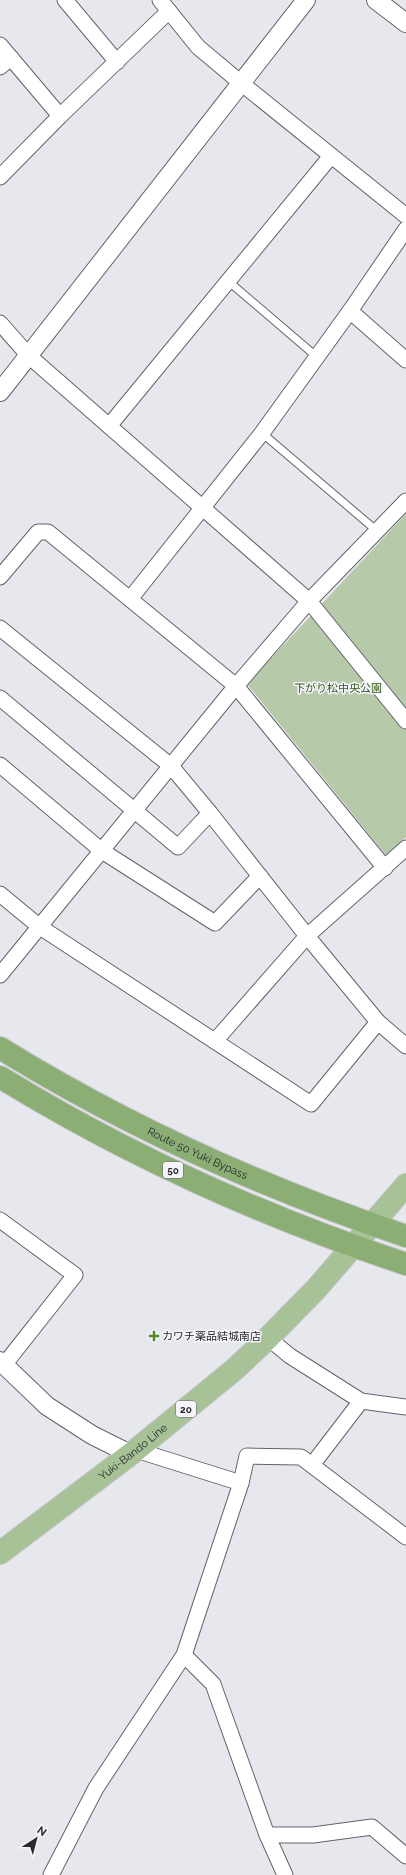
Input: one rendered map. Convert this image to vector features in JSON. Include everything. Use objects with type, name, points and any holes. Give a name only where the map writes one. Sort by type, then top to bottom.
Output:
[{"type":"highway","name":"Route 50 Yuki Bypass","points":[[0,1048],[50,1079],[147,1131],[257,1181],[406,1236]]},
{"type":"highway","name":"50","points":[[0,1077],[36,1099],[136,1153],[242,1202],[354,1247],[406,1264]]},
{"type":"main road","name":"Yuki-Bando Line","points":[[0,1553],[133,1452],[235,1369],[268,1338],[354,1247],[406,1185]]},
{"type":"street","points":[[64,0],[117,62]]},
{"type":"street","points":[[0,392],[306,0]]},
{"type":"street","points":[[376,0],[406,23]]},
{"type":"street","points":[[2,171],[117,62],[165,6],[198,47],[406,216]]},
{"type":"street","points":[[0,45],[5,62],[60,116]]},
{"type":"street","points":[[109,426],[331,156]]},
{"type":"street","points":[[130,599],[262,433],[350,311],[406,229]]},
{"type":"street","points":[[350,311],[406,360]]},
{"type":"street","points":[[0,323],[29,356],[309,601],[406,721]]},
{"type":"street","points":[[0,975],[236,686],[309,601],[406,501]]},
{"type":"street","points":[[0,577],[38,532],[48,532],[236,686],[385,868]]},
{"type":"street","points":[[0,628],[171,766],[210,813],[306,936],[378,1022],[406,1046]]},
{"type":"street","points":[[0,698],[178,847],[210,813]]},
{"type":"street","points":[[0,765],[102,851],[215,923],[260,876]]},
{"type":"street","points":[[215,1041],[306,936],[406,848]]},
{"type":"street","points":[[0,894],[40,927],[311,1104],[378,1022]]},
{"type":"street","points":[[0,1220],[75,1275],[2,1363],[48,1406],[105,1442],[133,1452],[241,1483]]},
{"type":"street","points":[[268,1338],[290,1356],[361,1401],[406,1406]]},
{"type":"street","points":[[312,1465],[361,1401]]},
{"type":"street","points":[[50,1875],[96,1788],[184,1655],[241,1483],[247,1456],[301,1457],[406,1537]]},
{"type":"street","points":[[184,1655],[213,1684],[267,1835],[284,1875]]},
{"type":"street","points":[[267,1835],[313,1835],[372,1827],[406,1856]]},
{"type":"lane","points":[[228,281],[317,357]]},
{"type":"lane","points":[[262,433],[377,531]]},
{"type":"green space","name":"下がり松中央公園","points":[[406,514],[406,837],[386,855],[247,684]]},
{"type":"place","name":"カワチ薬品結城南店","points":[[154,1336]]}]
